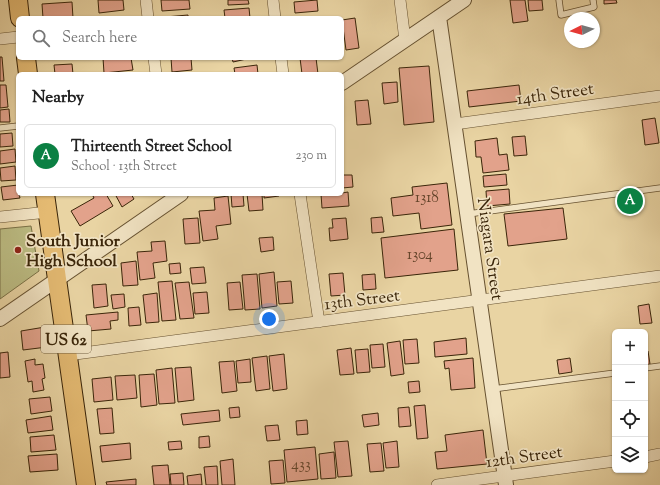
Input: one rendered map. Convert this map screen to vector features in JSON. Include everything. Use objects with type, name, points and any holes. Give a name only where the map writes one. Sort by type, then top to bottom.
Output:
[{"type":"main road","points":[[18,0],[20,16]]},
{"type":"main road","points":[[26,60],[28,72]]},
{"type":"main road","name":"US 62","points":[[45,196],[86,485]]},
{"type":"street","points":[[146,0],[148,16]]},
{"type":"street","points":[[273,0],[275,16]]},
{"type":"street","points":[[400,0],[405,40]]},
{"type":"street","points":[[344,82],[464,0]]},
{"type":"street","name":"Niagara Street","points":[[439,17],[506,480]]},
{"type":"street","points":[[0,39],[16,37]]},
{"type":"street","points":[[154,60],[156,72]]},
{"type":"street","points":[[281,60],[283,72]]},
{"type":"street","name":"14th Street","points":[[455,124],[660,96]]},
{"type":"street","points":[[0,319],[178,196]]},
{"type":"street","points":[[300,196],[319,322]]},
{"type":"street","points":[[0,217],[48,212]]},
{"type":"street","name":"13th Street","points":[[68,355],[660,276]]},
{"type":"street","points":[[648,456],[660,454]]},
{"type":"street","name":"12th Street","points":[[437,485],[506,480],[612,462]]},
{"type":"lane","points":[[559,0],[561,15],[594,7],[593,0]]},
{"type":"lane","points":[[0,128],[16,126]]},
{"type":"lane","points":[[468,214],[660,188]]},
{"type":"lane","points":[[648,368],[660,366]]},
{"type":"lane","points":[[493,389],[612,372]]},
{"type":"green space","name":"South Junior High School","points":[[31,226],[39,271],[0,299],[0,229]]},
{"type":"building","points":[[98,0],[123,0],[124,10],[99,13]]},
{"type":"building","points":[[161,0],[189,0],[190,9],[162,11]]},
{"type":"building","points":[[228,0],[248,0],[249,4],[228,5]]},
{"type":"building","points":[[317,0],[318,11],[295,13],[294,2]]},
{"type":"building","points":[[510,0],[525,0],[528,21],[513,23]]},
{"type":"building","points":[[528,0],[542,0],[543,10],[529,11]]},
{"type":"building","points":[[604,0],[616,0],[617,3],[604,4]]},
{"type":"building","points":[[72,2],[73,16],[43,16],[42,4]]},
{"type":"building","points":[[249,8],[250,16],[225,16],[224,10]]},
{"type":"building","points":[[355,18],[359,48],[346,50],[344,20]]},
{"type":"building","points":[[0,57],[2,57],[4,81],[0,81]]},
{"type":"building","points":[[103,60],[131,60],[133,70],[104,72]]},
{"type":"building","points":[[171,60],[191,60],[192,70],[172,72]]},
{"type":"building","points":[[300,60],[316,60],[318,72],[302,72]]},
{"type":"building","points":[[72,64],[73,72],[55,72],[54,65]]},
{"type":"building","points":[[257,65],[258,72],[235,72],[234,68]]},
{"type":"building","points":[[429,66],[434,122],[404,125],[399,68]]},
{"type":"building","points":[[397,82],[398,102],[384,104],[382,83]]},
{"type":"building","points":[[0,85],[6,85],[8,107],[0,108]]},
{"type":"building","points":[[519,85],[521,101],[469,107],[467,91]]},
{"type":"building","points":[[368,100],[371,124],[357,125],[355,101]]},
{"type":"building","points":[[9,109],[10,122],[0,122],[0,110]]},
{"type":"building","points":[[655,118],[659,143],[645,145],[642,120]]},
{"type":"building","points":[[12,133],[13,146],[0,147],[0,134]]},
{"type":"building","points":[[525,136],[527,155],[514,156],[512,137]]},
{"type":"building","points":[[497,138],[499,155],[507,154],[509,170],[483,173],[481,157],[476,157],[475,141]]},
{"type":"building","points":[[15,149],[16,162],[0,164],[0,151]]},
{"type":"building","points":[[15,166],[16,180],[1,181],[0,168]]},
{"type":"building","points":[[506,174],[507,185],[484,187],[483,176]]},
{"type":"building","points":[[344,175],[352,175],[353,187],[344,188]]},
{"type":"building","points":[[447,183],[452,225],[421,229],[419,213],[393,216],[391,198],[413,195],[412,187]]},
{"type":"building","points":[[16,185],[16,196],[20,196],[20,198],[3,200],[1,187]]},
{"type":"building","points":[[509,189],[510,204],[487,206],[486,191]]},
{"type":"building","points":[[348,192],[349,206],[322,208],[321,196],[344,196],[344,193]]},
{"type":"building","points":[[93,196],[107,196],[113,206],[80,226],[71,211],[94,198]]},
{"type":"building","points":[[116,196],[132,196],[134,199],[122,207]]},
{"type":"building","points":[[228,196],[231,224],[216,226],[218,239],[203,241],[199,211],[215,210],[214,198]]},
{"type":"building","points":[[231,196],[243,196],[244,206],[232,207]]},
{"type":"building","points":[[247,196],[262,196],[263,210],[249,211]]},
{"type":"building","points":[[264,196],[279,196],[264,198]]},
{"type":"building","points":[[563,208],[567,239],[508,246],[504,214]]},
{"type":"building","points":[[382,217],[384,232],[372,233],[371,218]]},
{"type":"building","points":[[198,218],[200,243],[185,244],[183,219]]},
{"type":"building","points":[[346,218],[348,239],[330,241],[329,228],[333,228],[332,219]]},
{"type":"building","points":[[454,229],[458,270],[385,278],[381,238]]},
{"type":"building","points":[[273,237],[274,250],[261,252],[259,238]]},
{"type":"building","points":[[165,241],[167,261],[153,263],[155,278],[140,280],[137,252],[152,251],[151,242]]},
{"type":"building","points":[[136,261],[138,285],[123,286],[121,263]]},
{"type":"building","points":[[180,263],[181,273],[170,274],[169,264]]},
{"type":"building","points":[[204,267],[206,283],[192,284],[190,268]]},
{"type":"building","points":[[274,272],[277,306],[262,308],[259,274]]},
{"type":"building","points":[[343,273],[345,295],[331,296],[329,274]]},
{"type":"building","points":[[257,274],[260,309],[245,310],[242,275]]},
{"type":"building","points":[[375,274],[376,289],[363,290],[362,275]]},
{"type":"building","points":[[172,281],[176,320],[162,321],[158,282]]},
{"type":"building","points":[[291,281],[293,303],[279,304],[277,282]]},
{"type":"building","points":[[189,282],[194,318],[180,319],[175,283]]},
{"type":"building","points":[[240,282],[243,309],[229,310],[227,283]]},
{"type":"building","points":[[106,284],[108,306],[94,308],[92,285]]},
{"type":"building","points":[[207,292],[209,313],[195,314],[193,293]]},
{"type":"building","points":[[157,293],[159,322],[146,323],[143,295]]},
{"type":"building","points":[[124,294],[125,307],[113,309],[111,295]]},
{"type":"building","points":[[649,304],[652,323],[640,324],[638,306]]},
{"type":"building","points":[[139,307],[141,325],[129,326],[128,308]]},
{"type":"building","points":[[118,312],[118,320],[110,321],[111,329],[88,331],[86,315]]},
{"type":"building","points":[[45,327],[47,347],[23,350],[21,331]]},
{"type":"building","points":[[466,338],[467,354],[435,357],[434,342]]},
{"type":"building","points":[[417,339],[419,363],[405,364],[403,340]]},
{"type":"building","points":[[400,341],[404,374],[391,376],[387,343]]},
{"type":"building","points":[[383,344],[385,367],[372,368],[370,345]]},
{"type":"building","points":[[351,348],[354,374],[340,375],[337,350]]},
{"type":"building","points":[[368,349],[370,372],[357,373],[355,350]]},
{"type":"building","points":[[648,351],[650,364],[648,364]]},
{"type":"building","points":[[8,352],[10,377],[0,378],[0,353]]},
{"type":"building","points":[[284,354],[287,389],[273,391],[269,356]]},
{"type":"building","points":[[267,356],[270,389],[256,391],[252,358]]},
{"type":"building","points":[[473,358],[475,388],[451,390],[449,368],[445,369],[444,361]]},
{"type":"building","points":[[570,358],[572,372],[559,374],[557,360]]},
{"type":"building","points":[[35,359],[35,365],[43,364],[45,378],[42,379],[44,390],[33,392],[32,381],[28,382],[25,361]]},
{"type":"building","points":[[250,359],[251,382],[238,383],[236,361]]},
{"type":"building","points":[[234,361],[237,391],[222,393],[219,362]]},
{"type":"building","points":[[191,367],[194,400],[178,402],[175,368]]},
{"type":"building","points":[[172,368],[175,403],[159,404],[156,370]]},
{"type":"building","points":[[154,374],[157,405],[141,407],[139,375]]},
{"type":"building","points":[[135,375],[137,398],[117,400],[115,376]]},
{"type":"building","points":[[111,377],[113,400],[94,402],[92,379]]},
{"type":"building","points":[[419,381],[420,392],[409,393],[408,382]]},
{"type":"building","points":[[50,397],[52,411],[31,414],[29,399]]},
{"type":"building","points":[[425,405],[428,438],[417,439],[414,406]]},
{"type":"building","points":[[239,407],[240,417],[230,418],[229,408]]},
{"type":"building","points":[[409,407],[411,426],[399,427],[398,408]]},
{"type":"building","points":[[112,408],[114,433],[100,434],[97,409]]},
{"type":"building","points":[[219,410],[220,421],[183,425],[181,414]]},
{"type":"building","points":[[378,413],[379,425],[364,427],[362,415]]},
{"type":"building","points":[[51,416],[53,430],[28,433],[26,420]]},
{"type":"building","points":[[307,420],[308,434],[297,435],[296,421]]},
{"type":"building","points":[[278,425],[280,440],[267,441],[265,426]]},
{"type":"building","points":[[483,430],[487,464],[437,469],[435,452],[447,451],[445,435]]},
{"type":"building","points":[[54,435],[56,450],[31,452],[30,437]]},
{"type":"building","points":[[209,436],[210,447],[199,448],[199,437]]},
{"type":"building","points":[[181,441],[182,449],[169,450],[168,442]]},
{"type":"building","points":[[348,441],[352,476],[338,477],[334,442]]},
{"type":"building","points":[[397,441],[399,467],[386,468],[383,443]]},
{"type":"building","points":[[130,443],[131,459],[102,462],[100,446]]},
{"type":"building","points":[[381,443],[384,471],[370,472],[367,444]]},
{"type":"building","points":[[315,447],[318,479],[287,482],[284,450]]},
{"type":"building","points":[[334,452],[336,478],[321,479],[319,454]]},
{"type":"building","points":[[57,454],[58,470],[30,472],[28,456]]},
{"type":"building","points":[[233,459],[235,485],[222,485],[220,461]]},
{"type":"building","points":[[283,460],[285,483],[271,484],[269,461]]},
{"type":"building","points":[[168,465],[170,485],[154,485],[152,466]]},
{"type":"building","points":[[217,466],[218,485],[206,485],[204,467]]},
{"type":"building","points":[[183,473],[184,485],[171,485],[170,474]]},
{"type":"building","points":[[201,474],[202,485],[188,485],[187,476]]},
{"type":"building","points":[[136,479],[136,485],[107,485],[106,482]]},
{"type":"place","name":"Thirteenth Street School","points":[[630,201]]},
{"type":"place","name":"South Junior High School","points":[[18,250]]}]
